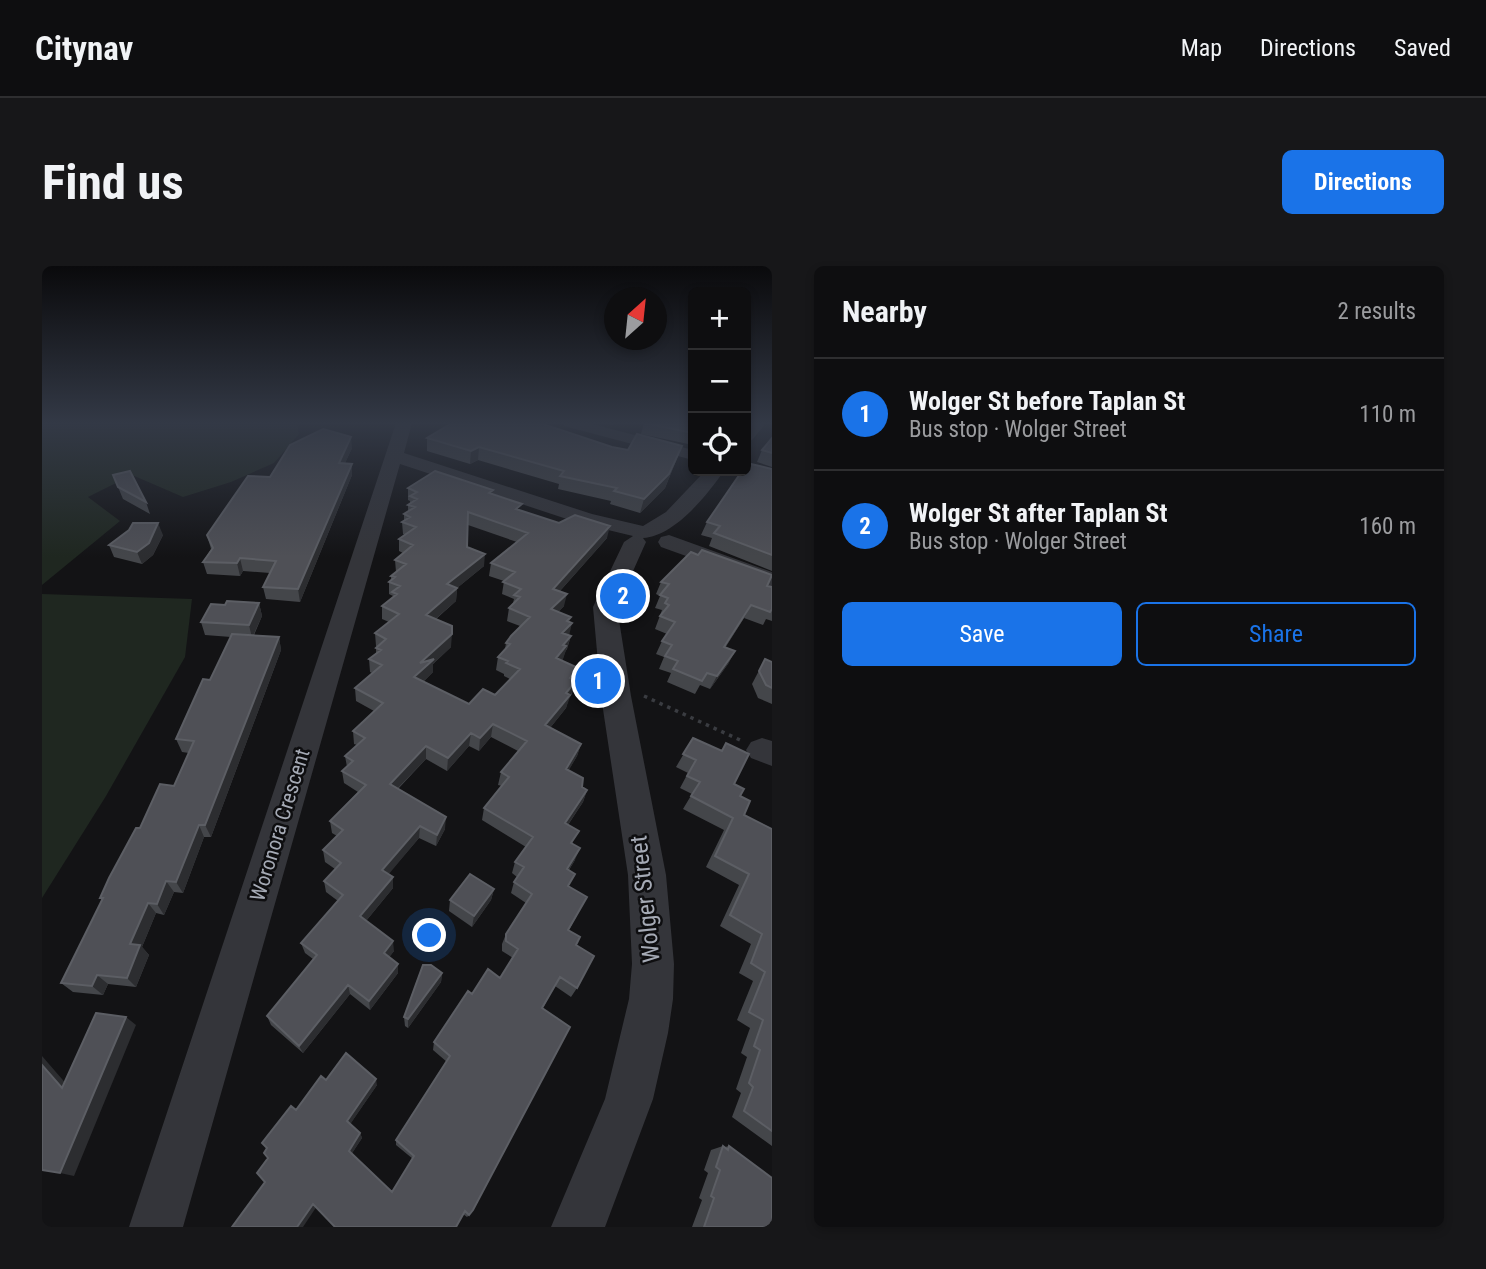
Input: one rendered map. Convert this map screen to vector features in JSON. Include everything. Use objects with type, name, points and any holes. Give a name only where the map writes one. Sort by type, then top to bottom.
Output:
[{"type":"street","name":"Woronora Crescent","points":[[156,1227],[390,468]]},
{"type":"street","points":[[430,468],[586,519],[648,544],[715,561],[772,580]]},
{"type":"street","name":"Wolger Street","points":[[578,1227],[631,1092],[649,1012],[653,965],[651,913],[605,619],[606,599],[648,544],[710,476]]},
{"type":"path","points":[[644,696],[767,752]]},
{"type":"shaded area","points":[[42,468],[263,468],[231,482],[183,497],[132,475],[88,497],[120,521],[42,585]]},
{"type":"shaded area","points":[[42,594],[192,599],[185,657],[106,796],[42,898]]},
{"type":"building","points":[[276,468],[350,468],[298,589],[263,587],[276,561],[240,558],[237,563],[203,562],[213,548],[207,535],[248,476],[270,477]]},
{"type":"building","points":[[553,468],[672,468],[644,499],[614,491],[617,488],[560,476],[564,471]]},
{"type":"building","points":[[751,468],[772,469],[772,555],[714,533],[720,526],[707,522],[739,476],[751,476]]},
{"type":"building","points":[[130,471],[146,502],[118,487],[113,475]]},
{"type":"building","points":[[435,471],[493,490],[489,493],[522,504],[516,509],[559,523],[575,515],[610,526],[553,589],[567,594],[551,609],[571,617],[567,621],[572,623],[562,633],[571,636],[556,658],[578,668],[570,678],[576,681],[566,693],[570,695],[545,725],[581,744],[566,769],[583,778],[582,787],[587,790],[565,823],[579,831],[571,843],[580,848],[567,869],[575,874],[568,886],[587,897],[568,930],[580,937],[576,945],[594,956],[577,988],[560,977],[542,1008],[570,1027],[473,1210],[469,1215],[465,1211],[456,1227],[335,1227],[313,1204],[297,1227],[232,1227],[265,1182],[257,1173],[268,1158],[264,1153],[267,1148],[262,1143],[291,1106],[296,1110],[321,1076],[326,1080],[346,1053],[376,1079],[347,1121],[360,1133],[349,1151],[392,1192],[414,1156],[396,1140],[450,1056],[434,1042],[468,991],[472,994],[488,969],[500,978],[518,949],[506,941],[506,934],[532,894],[514,882],[524,867],[515,862],[533,837],[484,808],[509,777],[501,772],[527,741],[493,724],[480,738],[471,733],[448,758],[426,746],[390,784],[446,817],[437,835],[420,826],[382,870],[393,877],[360,916],[393,941],[384,953],[398,964],[369,1001],[348,985],[299,1046],[267,1016],[317,955],[301,943],[343,895],[324,881],[341,863],[323,850],[343,830],[330,821],[366,785],[342,771],[353,761],[345,756],[365,738],[353,731],[383,703],[355,688],[382,665],[369,659],[381,650],[376,648],[386,639],[375,633],[399,614],[382,606],[397,594],[392,592],[400,586],[389,582],[395,577],[391,576],[406,564],[395,560],[413,545],[399,539],[416,527],[402,522],[410,517],[404,514],[415,507],[408,505],[417,499],[410,496],[417,492],[408,488]],"holes":[[[468,512],[528,533],[491,563],[515,572],[503,582],[521,589],[514,595],[520,597],[509,608],[530,617],[511,636],[506,643],[510,644],[498,657],[520,669],[495,695],[483,689],[469,704],[414,677],[434,659],[420,663],[452,634],[452,626],[426,615],[457,588],[447,584],[485,554],[467,547]]]},
{"type":"building","points":[[133,523],[158,523],[149,543],[137,552],[109,545],[129,530]]},
{"type":"building","points":[[702,550],[772,575],[767,586],[772,587],[772,609],[770,612],[751,605],[724,647],[735,651],[717,676],[707,673],[702,681],[673,669],[678,661],[665,656],[672,645],[662,641],[675,622],[660,616],[669,605],[665,603],[668,598],[660,595],[669,584],[661,582],[691,552],[698,555]]},
{"type":"building","points":[[227,601],[259,603],[249,625],[201,622],[211,604],[225,605]]},
{"type":"building","points":[[232,634],[279,637],[205,825],[199,825],[176,882],[166,881],[157,904],[148,903],[130,944],[140,945],[127,978],[97,975],[92,986],[61,983],[103,898],[100,898],[109,878],[136,828],[140,828],[160,784],[174,786],[194,741],[176,739],[203,679],[210,680]]},
{"type":"building","points":[[765,659],[772,662],[772,688],[766,685],[759,671]]},
{"type":"building","points":[[693,738],[722,751],[726,743],[749,754],[734,784],[744,789],[740,796],[750,801],[744,815],[772,829],[772,1131],[744,1111],[753,1087],[749,1083],[760,1050],[754,1046],[763,1020],[749,1012],[765,972],[751,963],[762,934],[730,915],[749,874],[715,856],[733,818],[691,796],[700,782],[687,776],[696,760],[683,754]]},
{"type":"building","points":[[470,874],[494,889],[474,916],[450,900]]},
{"type":"building","points":[[423,965],[431,965],[442,973],[408,1019],[404,1017]]},
{"type":"building","points":[[96,1013],[126,1017],[60,1173],[42,1170],[42,1065],[62,1088]]},
{"type":"building","points":[[723,1146],[728,1150],[729,1146],[772,1178],[772,1227],[704,1227],[714,1198],[711,1196],[720,1170],[716,1167]]},
{"type":"place","name":"Wolger St after Taplan St","points":[[623,596]]},
{"type":"place","name":"Wolger St before Taplan St","points":[[598,681]]}]
